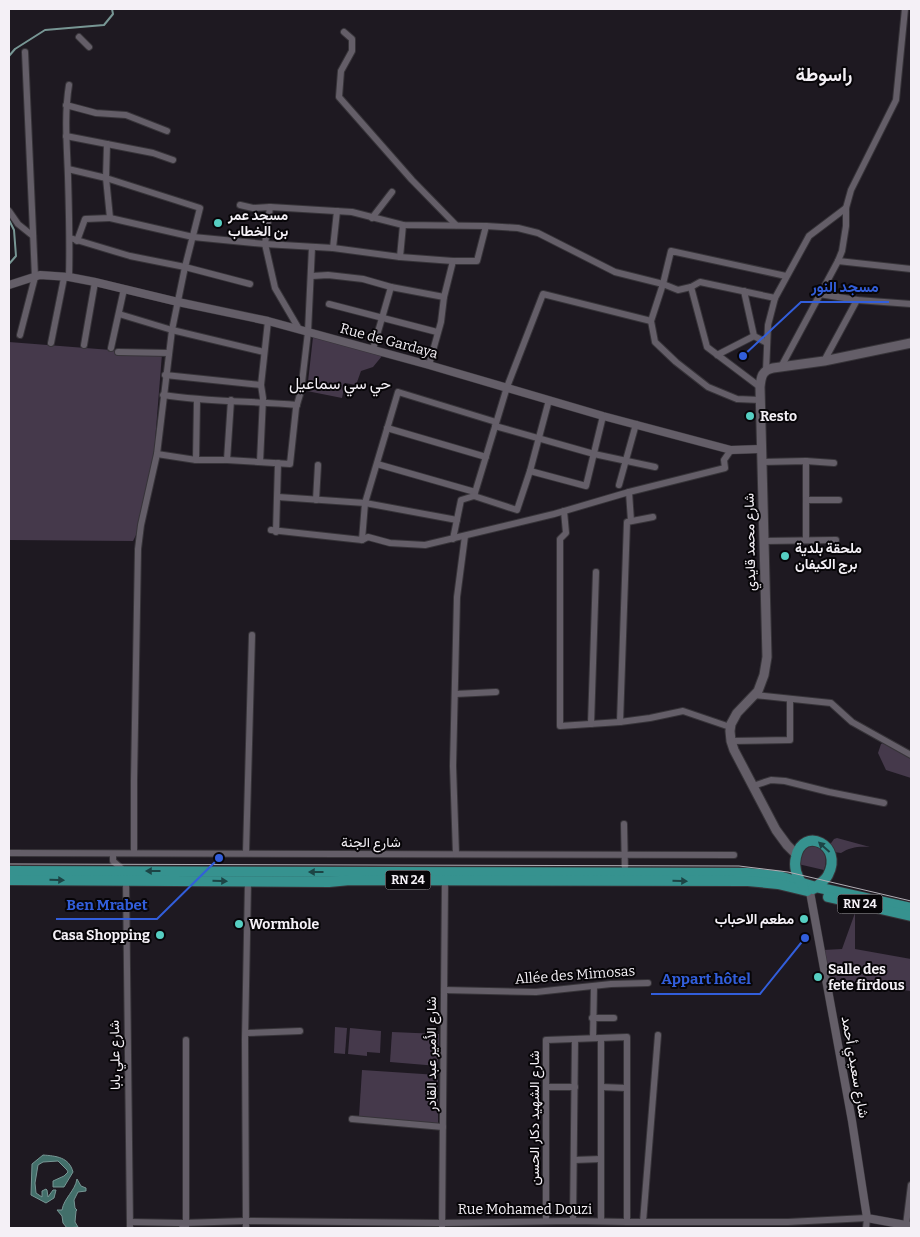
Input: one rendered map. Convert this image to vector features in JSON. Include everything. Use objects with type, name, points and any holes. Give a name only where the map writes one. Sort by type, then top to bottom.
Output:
[{"type":"main road","points":[[766,370],[824,361],[911,343]]},
{"type":"main road","name":"شارع محمد قايدي","points":[[730,727],[734,717],[754,695],[762,681],[767,658],[760,449],[760,387],[761,378],[766,370]]},
{"type":"main road","points":[[730,727],[734,750],[781,838],[796,854]]},
{"type":"main road","points":[[781,838],[791,843],[802,844],[816,841],[825,846],[831,856],[829,881],[835,891]]},
{"type":"main road","points":[[779,876],[790,870],[794,865],[796,854],[802,844]]},
{"type":"main road","points":[[794,865],[808,888],[829,873]]},
{"type":"main road","name":"RN 24","points":[[9,871],[102,871],[126,876],[248,882],[445,880],[748,881],[835,891],[911,908]]},
{"type":"main road","name":"RN 24","points":[[9,880],[126,876],[716,872],[779,876],[808,888],[911,916]]},
{"type":"street","points":[[781,367],[838,261],[842,250],[846,226],[846,208],[851,190],[896,100],[905,9]]},
{"type":"street","points":[[344,32],[352,39],[352,51],[341,71],[339,97],[412,180],[456,225]]},
{"type":"street","points":[[79,37],[89,47]]},
{"type":"street","points":[[20,335],[35,277],[25,52]]},
{"type":"street","points":[[51,343],[66,278],[70,238],[66,136],[66,105],[69,85]]},
{"type":"street","points":[[66,105],[96,112],[126,115],[168,131]]},
{"type":"street","points":[[66,136],[152,153],[173,160]]},
{"type":"street","points":[[108,144],[106,178],[110,218]]},
{"type":"street","points":[[68,169],[106,178],[200,208],[172,330],[156,454],[141,525],[138,557],[134,853]]},
{"type":"street","points":[[372,218],[392,192]]},
{"type":"street","points":[[240,205],[253,208],[270,207],[352,212],[403,225],[518,228],[538,233],[615,272],[663,284],[678,290],[691,287],[700,282],[775,298]]},
{"type":"street","points":[[270,207],[266,244],[274,288],[299,330]]},
{"type":"street","points":[[766,370],[768,325],[775,298],[810,236],[846,208]]},
{"type":"street","points":[[9,211],[18,224],[33,236]]},
{"type":"street","points":[[333,248],[336,211]]},
{"type":"street","points":[[77,241],[85,219],[110,218],[193,237],[333,248],[400,257],[477,261],[486,226]]},
{"type":"street","points":[[400,257],[403,225]]},
{"type":"street","points":[[70,238],[130,256],[185,267],[250,284]]},
{"type":"street","points":[[156,454],[196,460],[290,464],[308,332],[312,247]]},
{"type":"street","points":[[760,400],[737,399],[708,387],[676,362],[655,342],[652,321],[671,250],[786,276]]},
{"type":"street","points":[[429,364],[441,322],[444,297],[453,261]]},
{"type":"street","points":[[838,261],[911,269]]},
{"type":"street","name":"Rue de Gardaya","points":[[9,285],[40,275],[95,282],[268,321],[429,364],[603,416],[731,450],[760,449]]},
{"type":"street","points":[[312,276],[328,275],[363,279],[391,287],[444,297]]},
{"type":"street","points":[[84,345],[95,282]]},
{"type":"street","points":[[373,349],[391,287]]},
{"type":"street","points":[[691,287],[707,347],[760,387]]},
{"type":"street","points":[[111,348],[124,289]]},
{"type":"street","points":[[744,291],[754,336],[767,343]]},
{"type":"street","points":[[453,539],[461,500],[474,494],[507,387],[543,294],[652,321]]},
{"type":"street","points":[[819,294],[857,300],[911,304]]},
{"type":"street","points":[[824,361],[857,300]]},
{"type":"street","points":[[329,304],[437,332]]},
{"type":"street","points":[[119,314],[172,330],[264,352]]},
{"type":"street","points":[[260,462],[263,402],[261,385],[268,321]]},
{"type":"street","points":[[717,355],[754,336]]},
{"type":"street","points":[[118,352],[168,353]]},
{"type":"street","points":[[165,375],[261,385]]},
{"type":"street","points":[[362,540],[365,503],[398,392],[538,438],[625,462],[655,467]]},
{"type":"street","points":[[163,395],[197,400],[231,400],[298,406]]},
{"type":"street","points":[[196,460],[197,400]]},
{"type":"street","points":[[227,460],[231,400]]},
{"type":"street","points":[[377,464],[474,494],[517,510],[530,471],[548,400]]},
{"type":"street","points":[[530,471],[586,486],[603,416]]},
{"type":"street","points":[[619,486],[636,424]]},
{"type":"street","points":[[388,428],[486,457]]},
{"type":"street","points":[[278,463],[278,497],[274,531],[362,540],[368,537],[390,542],[425,545],[564,511],[629,492],[725,468],[724,460],[731,450]]},
{"type":"street","points":[[806,461],[806,540]]},
{"type":"street","points":[[761,462],[806,461],[834,463]]},
{"type":"street","points":[[316,500],[318,465]]},
{"type":"street","points":[[629,492],[631,521]]},
{"type":"street","points":[[278,497],[365,503],[457,520]]},
{"type":"street","points":[[806,500],[839,500]]},
{"type":"street","points":[[564,511],[566,533],[560,538],[559,724],[562,726],[620,722],[683,711],[730,727]]},
{"type":"street","points":[[620,722],[627,522],[652,517]]},
{"type":"street","points":[[456,854],[453,766],[457,597],[465,536]]},
{"type":"street","points":[[764,541],[836,540]]},
{"type":"street","points":[[591,724],[596,572]]},
{"type":"street","points":[[246,853],[252,635]]},
{"type":"street","points":[[455,694],[496,692]]},
{"type":"street","points":[[754,695],[831,703],[852,722],[911,756]]},
{"type":"street","points":[[731,741],[790,740],[790,699]]},
{"type":"street","points":[[753,786],[771,780],[786,780],[829,792],[884,803]]},
{"type":"street","points":[[624,824],[625,873]]},
{"type":"street","name":"شارع الجنة","points":[[9,853],[113,858],[134,853],[734,855]]},
{"type":"street","points":[[102,871],[113,858],[126,876]]},
{"type":"street","name":"شارع علي بابا","points":[[126,876],[130,1225]]},
{"type":"street","name":"شارع الأمير عبد القادر","points":[[442,1225],[445,880]]},
{"type":"street","points":[[246,1225],[248,882]]},
{"type":"street","name":"شارع سعيدي أحمد","points":[[808,888],[850,1111],[867,1218]]},
{"type":"street","name":"Allée des Mimosas","points":[[444,990],[536,992],[648,983]]},
{"type":"street","points":[[593,1038],[594,986]]},
{"type":"street","points":[[592,1018],[614,1018]]},
{"type":"street","points":[[246,1033],[300,1031]]},
{"type":"street","points":[[643,1222],[658,1035]]},
{"type":"street","name":"شارع الشهيد دكار الحسن","points":[[546,1221],[546,1040],[627,1037],[627,1222]]},
{"type":"street","points":[[601,1038],[601,1221]]},
{"type":"street","points":[[573,1221],[575,1039]]},
{"type":"street","points":[[184,1225],[186,1040]]},
{"type":"street","points":[[601,1087],[627,1088]]},
{"type":"street","points":[[546,1088],[574,1088]]},
{"type":"street","points":[[352,1119],[443,1127]]},
{"type":"street","points":[[574,1160],[601,1159]]},
{"type":"street","points":[[866,1228],[867,1218],[909,1225],[911,1185]]},
{"type":"street","name":"Rue Mohamed Douzi","points":[[130,1225],[442,1225],[546,1221],[788,1222],[867,1218]]},
{"type":"shaded area","points":[[313,337],[382,356],[373,367],[361,371],[356,385],[345,383],[342,398],[307,391]]},
{"type":"shaded area","points":[[9,342],[162,354],[154,454],[141,525],[133,541],[9,540]]},
{"type":"shaded area","points":[[883,743],[911,759],[911,778],[886,770],[878,753]]},
{"type":"shaded area","points":[[837,838],[870,847],[855,847],[841,853],[834,852],[829,846]]},
{"type":"shaded area","points":[[810,846],[822,850],[826,861],[824,870],[798,864],[804,848]]},
{"type":"shaded area","points":[[855,913],[855,949],[911,959],[911,991],[830,981],[823,950],[842,949]]},
{"type":"shaded area","points":[[335,1027],[347,1028],[345,1054],[334,1053]]},
{"type":"shaded area","points":[[350,1028],[381,1031],[380,1053],[367,1052],[367,1056],[348,1054]]},
{"type":"shaded area","points":[[392,1032],[439,1034],[438,1066],[390,1062]]},
{"type":"shaded area","points":[[362,1070],[438,1075],[438,1124],[359,1117]]},
{"type":"shaded area","points":[[43,1155],[65,1160],[73,1172],[64,1187],[53,1187],[53,1181],[64,1176],[68,1172],[67,1170],[58,1161],[43,1162],[38,1165],[35,1183],[36,1193],[42,1197],[42,1191],[46,1189],[48,1197],[53,1190],[56,1190],[54,1198],[46,1203],[31,1195],[32,1164]]},
{"type":"shaded area","points":[[77,1179],[81,1186],[86,1188],[86,1191],[78,1192],[74,1200],[77,1210],[75,1222],[78,1227],[67,1228],[57,1210],[62,1210]]},
{"type":"waterway","points":[[9,56],[15,49],[45,30],[104,25],[113,14],[112,9]]},
{"type":"waterway","points":[[9,220],[14,230],[16,256],[9,264]]},
{"type":"tram line","points":[[9,864],[739,866],[788,872],[911,901]]},
{"type":"place","name":"مسجد عمر بن الخطاب","points":[[218,223]]},
{"type":"place","name":"مسجد النور","points":[[743,356]]},
{"type":"place","name":"Resto","points":[[750,416]]},
{"type":"place","name":"ملحقة بلدية برج الكيفان","points":[[785,556]]},
{"type":"place","name":"Ben Mrabet","points":[[219,858]]},
{"type":"place","name":"مطعم الاحباب","points":[[804,919]]},
{"type":"place","name":"Wormhole","points":[[239,924]]},
{"type":"place","name":"Casa Shopping","points":[[160,935]]},
{"type":"place","name":"Appart hôtel","points":[[805,938]]},
{"type":"place","name":"Salle des fete firdous","points":[[818,977]]},
{"type":"district","name":"راسوطة","points":[[824,74]]},
{"type":"district","name":"حي سي سماعيل","points":[[340,383]]}]
